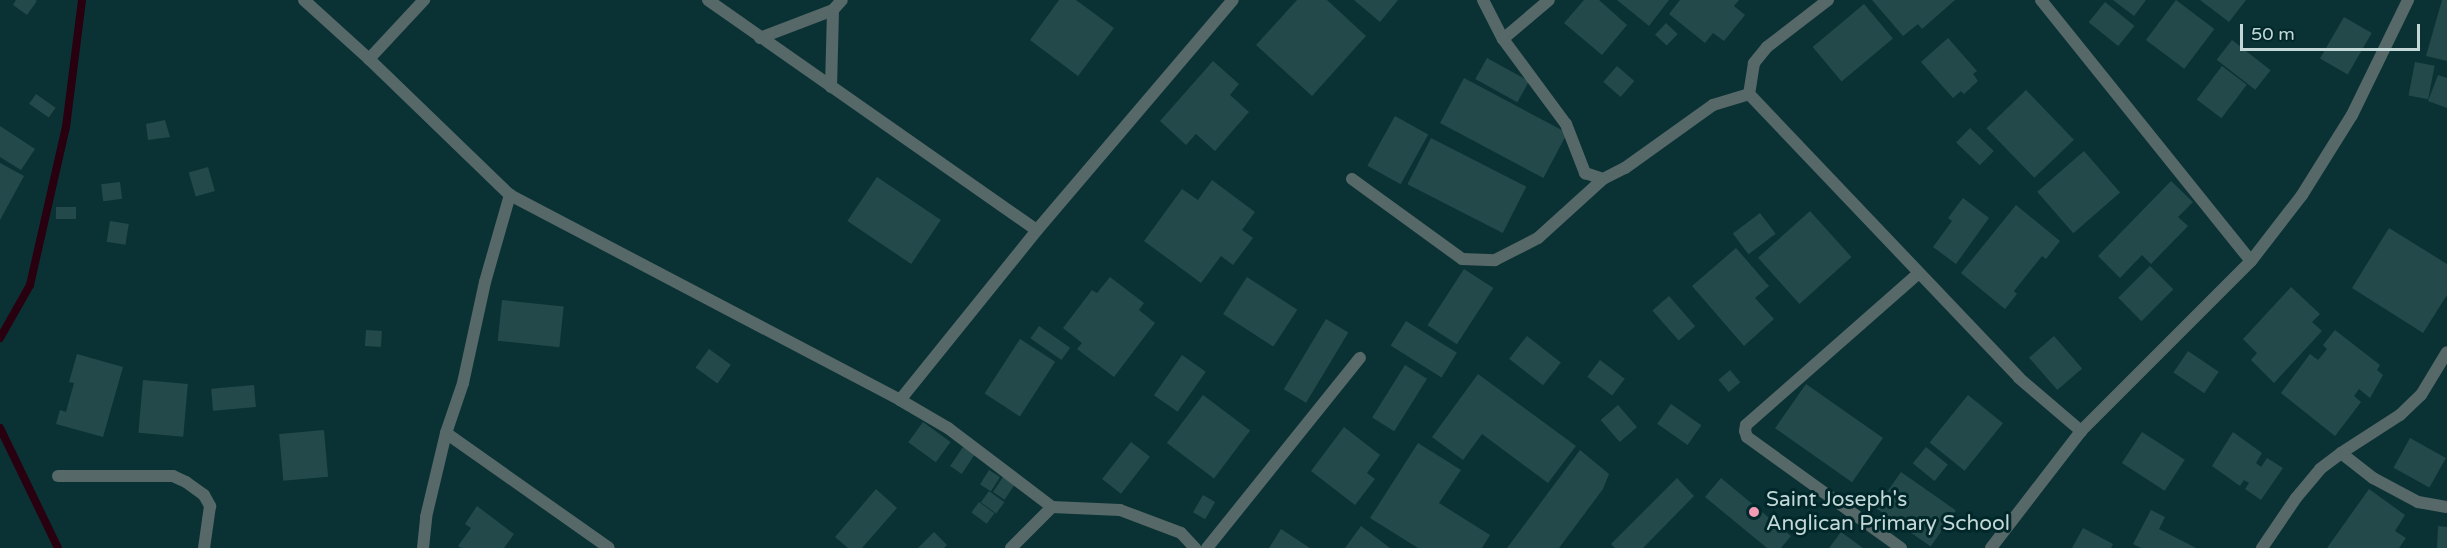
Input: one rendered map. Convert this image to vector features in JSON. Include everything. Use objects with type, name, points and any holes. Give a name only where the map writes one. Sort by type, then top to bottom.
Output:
[{"type":"street","points":[[303,0],[369,59],[510,195],[900,400],[948,428],[1052,507],[1120,510],[1181,533],[1195,548]]},
{"type":"street","points":[[369,59],[424,0]]},
{"type":"street","points":[[708,0],[1037,230]]},
{"type":"street","points":[[760,38],[833,10],[842,0]]},
{"type":"street","points":[[900,400],[1037,230],[1233,0]]},
{"type":"street","points":[[1483,0],[1503,39],[1566,124],[1585,172],[1603,180]]},
{"type":"street","points":[[1503,39],[1549,0]]},
{"type":"street","points":[[1749,94],[1754,63],[1767,47],[1828,0]]},
{"type":"street","points":[[2041,0],[2251,261]]},
{"type":"street","points":[[1991,548],[2081,431],[2251,261],[2302,195],[2352,115],[2408,0]]},
{"type":"street","points":[[831,87],[833,10]]},
{"type":"street","points":[[1352,179],[1462,259],[1495,260],[1538,238],[1603,180],[1625,168],[1713,105],[1749,94]]},
{"type":"street","points":[[1749,94],[2019,378],[2081,431]]},
{"type":"street","points":[[423,548],[426,517],[446,433],[463,383],[485,282],[510,195]]},
{"type":"street","points":[[1901,548],[1747,437],[1744,431],[1746,425],[1918,274]]},
{"type":"street","points":[[2262,548],[2296,498],[2320,470],[2341,453],[2400,415],[2421,395],[2447,352]]},
{"type":"street","points":[[1207,548],[1360,358]]},
{"type":"street","points":[[446,433],[609,548]]},
{"type":"street","points":[[2341,453],[2373,478],[2418,502],[2447,507]]},
{"type":"street","points":[[58,476],[172,476],[186,482],[204,495],[210,506],[204,548]]},
{"type":"street","points":[[1011,548],[1052,507]]},
{"type":"building","points":[[16,0],[37,1],[27,15],[13,5]]},
{"type":"building","points":[[1059,0],[1076,0],[1114,28],[1078,76],[1030,40]]},
{"type":"building","points":[[1297,0],[1327,0],[1366,36],[1312,96],[1256,45]]},
{"type":"building","points":[[1354,0],[1398,0],[1380,22]]},
{"type":"building","points":[[1584,0],[1599,0],[1627,25],[1602,55],[1564,23]]},
{"type":"building","points":[[1617,0],[1669,0],[1649,26]]},
{"type":"building","points":[[1680,0],[1739,0],[1734,6],[1745,15],[1724,41],[1713,33],[1705,43],[1669,14]]},
{"type":"building","points":[[1872,0],[1955,0],[1922,29],[1918,24],[1903,36]]},
{"type":"building","points":[[2113,0],[2146,0],[2134,16]]},
{"type":"building","points":[[2176,0],[2214,29],[2184,69],[2146,40]]},
{"type":"building","points":[[2200,0],[2246,0],[2229,22]]},
{"type":"building","points":[[2442,0],[2447,0],[2447,61],[2426,56]]},
{"type":"building","points":[[2105,2],[2135,26],[2118,46],[2089,22]]},
{"type":"building","points":[[1864,4],[1893,38],[1842,82],[1813,47]]},
{"type":"building","points":[[2344,17],[2372,33],[2348,75],[2320,59]]},
{"type":"building","points":[[1666,23],[1678,34],[1667,46],[1655,35]]},
{"type":"building","points":[[1948,38],[1977,71],[1973,74],[1978,81],[1964,94],[1961,91],[1953,98],[1921,62]]},
{"type":"building","points":[[2232,40],[2271,70],[2255,90],[2217,60]]},
{"type":"building","points":[[1487,58],[1529,81],[1517,102],[1475,79]]},
{"type":"building","points":[[1213,61],[1239,84],[1230,95],[1249,112],[1215,151],[1196,134],[1186,145],[1160,121]]},
{"type":"building","points":[[2415,62],[2435,66],[2428,99],[2409,95]]},
{"type":"building","points":[[1617,66],[1634,81],[1621,97],[1603,82]]},
{"type":"building","points":[[2222,66],[2247,85],[2221,118],[2197,100]]},
{"type":"building","points":[[2438,75],[2447,78],[2447,108],[2428,101]]},
{"type":"building","points":[[1464,78],[1567,133],[1543,178],[1440,123]]},
{"type":"building","points":[[2026,90],[2074,140],[2034,178],[1986,128]]},
{"type":"building","points":[[36,94],[56,108],[49,118],[29,104]]},
{"type":"building","points":[[1395,116],[1428,134],[1401,184],[1367,166]]},
{"type":"building","points":[[165,120],[170,137],[148,140],[146,124]]},
{"type":"building","points":[[0,126],[35,149],[21,170],[0,157]]},
{"type":"building","points":[[1970,128],[1994,151],[1980,165],[1956,142]]},
{"type":"building","points":[[1431,138],[1526,187],[1503,233],[1407,184]]},
{"type":"building","points":[[2084,151],[2120,193],[2073,233],[2037,192]]},
{"type":"building","points":[[0,163],[24,176],[0,220]]},
{"type":"building","points":[[208,167],[215,191],[196,197],[189,173]]},
{"type":"building","points":[[877,177],[941,220],[911,264],[847,221]]},
{"type":"building","points":[[1212,180],[1255,212],[1242,230],[1253,238],[1233,265],[1221,256],[1201,283],[1144,241],[1182,189],[1198,200]]},
{"type":"building","points":[[2171,181],[2193,202],[2178,217],[2188,226],[2151,264],[2142,255],[2120,278],[2098,256]]},
{"type":"building","points":[[120,182],[122,199],[103,201],[101,184]]},
{"type":"building","points":[[1963,198],[1989,218],[1956,264],[1933,247],[1952,221],[1948,218]]},
{"type":"building","points":[[2016,205],[2060,241],[2046,259],[2042,256],[2014,291],[2017,294],[2005,309],[1961,273]]},
{"type":"building","points":[[56,207],[76,207],[76,219],[56,219]]},
{"type":"building","points":[[1810,211],[1851,257],[1799,304],[1758,258]]},
{"type":"building","points":[[1760,213],[1776,234],[1748,254],[1733,233]]},
{"type":"building","points":[[110,221],[129,224],[125,245],[107,242]]},
{"type":"building","points":[[2389,228],[2447,264],[2447,295],[2423,333],[2352,288]]},
{"type":"building","points":[[1736,248],[1769,286],[1755,298],[1774,319],[1744,346],[1692,286]]},
{"type":"building","points":[[2150,266],[2173,289],[2142,321],[2118,298]]},
{"type":"building","points":[[1464,269],[1493,288],[1457,344],[1428,325]]},
{"type":"building","points":[[1110,277],[1144,303],[1139,310],[1155,323],[1114,377],[1077,349],[1082,343],[1063,328],[1092,290],[1097,293]]},
{"type":"building","points":[[1247,277],[1297,310],[1273,347],[1223,314]]},
{"type":"building","points":[[2291,287],[2320,314],[2312,322],[2322,331],[2274,383],[2251,360],[2257,353],[2243,339]]},
{"type":"building","points":[[1669,296],[1695,326],[1679,341],[1652,310]]},
{"type":"building","points":[[502,300],[564,306],[559,347],[498,341]]},
{"type":"building","points":[[1326,319],[1348,332],[1306,403],[1284,389]]},
{"type":"building","points":[[1406,321],[1457,353],[1442,377],[1391,346]]},
{"type":"building","points":[[1039,326],[1070,348],[1062,360],[1030,338]]},
{"type":"building","points":[[366,330],[382,331],[381,347],[365,346]]},
{"type":"building","points":[[2335,330],[2380,365],[2377,370],[2383,375],[2370,398],[2359,389],[2354,396],[2361,402],[2335,436],[2281,393],[2310,354],[2318,360],[2327,349],[2323,345]]},
{"type":"building","points":[[1527,336],[1561,362],[1543,385],[1509,359]]},
{"type":"building","points":[[2054,336],[2082,368],[2057,390],[2029,358]]},
{"type":"building","points":[[1020,339],[1055,362],[1020,416],[985,394]]},
{"type":"building","points":[[709,349],[731,365],[717,383],[695,368]]},
{"type":"building","points":[[2188,351],[2219,372],[2204,393],[2173,373]]},
{"type":"building","points":[[77,354],[123,367],[103,437],[56,424],[60,410],[66,412],[74,383],[69,382]]},
{"type":"building","points":[[1182,355],[1206,372],[1178,412],[1154,395]]},
{"type":"building","points":[[1600,360],[1625,379],[1612,395],[1587,377]]},
{"type":"building","points":[[1405,365],[1427,379],[1394,431],[1372,418]]},
{"type":"building","points":[[1730,370],[1740,382],[1729,392],[1719,380]]},
{"type":"building","points":[[1478,374],[1576,446],[1548,483],[1482,434],[1463,460],[1432,437]]},
{"type":"building","points":[[143,380],[188,384],[183,437],[138,433]]},
{"type":"building","points":[[1806,384],[1883,438],[1852,482],[1775,428]]},
{"type":"building","points":[[254,385],[256,407],[213,411],[211,389]]},
{"type":"building","points":[[1203,395],[1250,431],[1214,478],[1167,443]]},
{"type":"building","points":[[1968,395],[2003,423],[1965,471],[1930,442]]},
{"type":"building","points":[[1671,404],[1701,425],[1688,445],[1657,424]]},
{"type":"building","points":[[1618,405],[1637,427],[1620,442],[1601,420]]},
{"type":"building","points":[[923,422],[951,442],[936,462],[908,442]]},
{"type":"building","points":[[1344,427],[1380,455],[1367,473],[1375,479],[1355,505],[1311,471]]},
{"type":"building","points":[[324,430],[328,477],[283,481],[279,434]]},
{"type":"building","points":[[2142,432],[2185,460],[2165,491],[2122,463]]},
{"type":"building","points":[[2233,432],[2262,453],[2256,463],[2261,467],[2267,458],[2283,468],[2261,500],[2245,489],[2249,483],[2244,480],[2240,486],[2212,466]]},
{"type":"building","points":[[2410,438],[2446,458],[2429,488],[2394,468]]},
{"type":"building","points":[[1131,442],[1150,457],[1121,494],[1102,479]]},
{"type":"building","points":[[1418,443],[1461,470],[1439,503],[1490,535],[1482,548],[1418,548],[1370,518]]},
{"type":"building","points":[[963,447],[975,455],[962,474],[950,466]]},
{"type":"building","points":[[1926,447],[1948,465],[1935,481],[1913,463]]},
{"type":"building","points":[[1580,450],[1609,474],[1603,489],[1559,548],[1507,548]]},
{"type":"building","points":[[989,470],[1000,477],[991,491],[980,484]]},
{"type":"building","points":[[1901,472],[1956,510],[1931,546],[1876,508]]},
{"type":"building","points":[[1003,477],[1015,485],[1005,500],[993,492]]},
{"type":"building","points":[[1677,478],[1694,496],[1643,548],[1615,548],[1611,544]]},
{"type":"building","points":[[1721,478],[1791,536],[1781,548],[1767,548],[1705,497]]},
{"type":"building","points":[[876,489],[897,508],[862,548],[848,548],[835,537]]},
{"type":"building","points":[[2369,489],[2405,515],[2395,531],[2406,538],[2399,548],[2327,548]]},
{"type":"building","points":[[989,491],[1004,502],[996,513],[981,502]]},
{"type":"building","points":[[1203,495],[1215,502],[1205,519],[1193,512]]},
{"type":"building","points":[[979,502],[994,513],[987,524],[971,513]]},
{"type":"building","points":[[477,506],[514,534],[504,548],[461,548],[458,546],[471,528],[465,524]]},
{"type":"building","points":[[2151,510],[2165,517],[2159,529],[2196,548],[2141,548],[2133,544]]},
{"type":"building","points":[[1361,526],[1390,548],[1345,548]]},
{"type":"building","points":[[2438,526],[2447,527],[2447,548],[2437,548]]},
{"type":"building","points":[[2083,528],[2113,544],[2111,548],[2072,548]]},
{"type":"building","points":[[1281,529],[1310,548],[1269,548]]},
{"type":"building","points":[[934,532],[947,545],[944,548],[918,548]]},
{"type":"building","points":[[1841,532],[1863,548],[1829,548]]},
{"type":"waterway","points":[[0,338],[30,285],[66,127],[82,0]]},
{"type":"waterway","points":[[0,428],[58,548]]},
{"type":"place","name":"Saint Joseph's Anglican Primary School","points":[[1754,512]]}]
